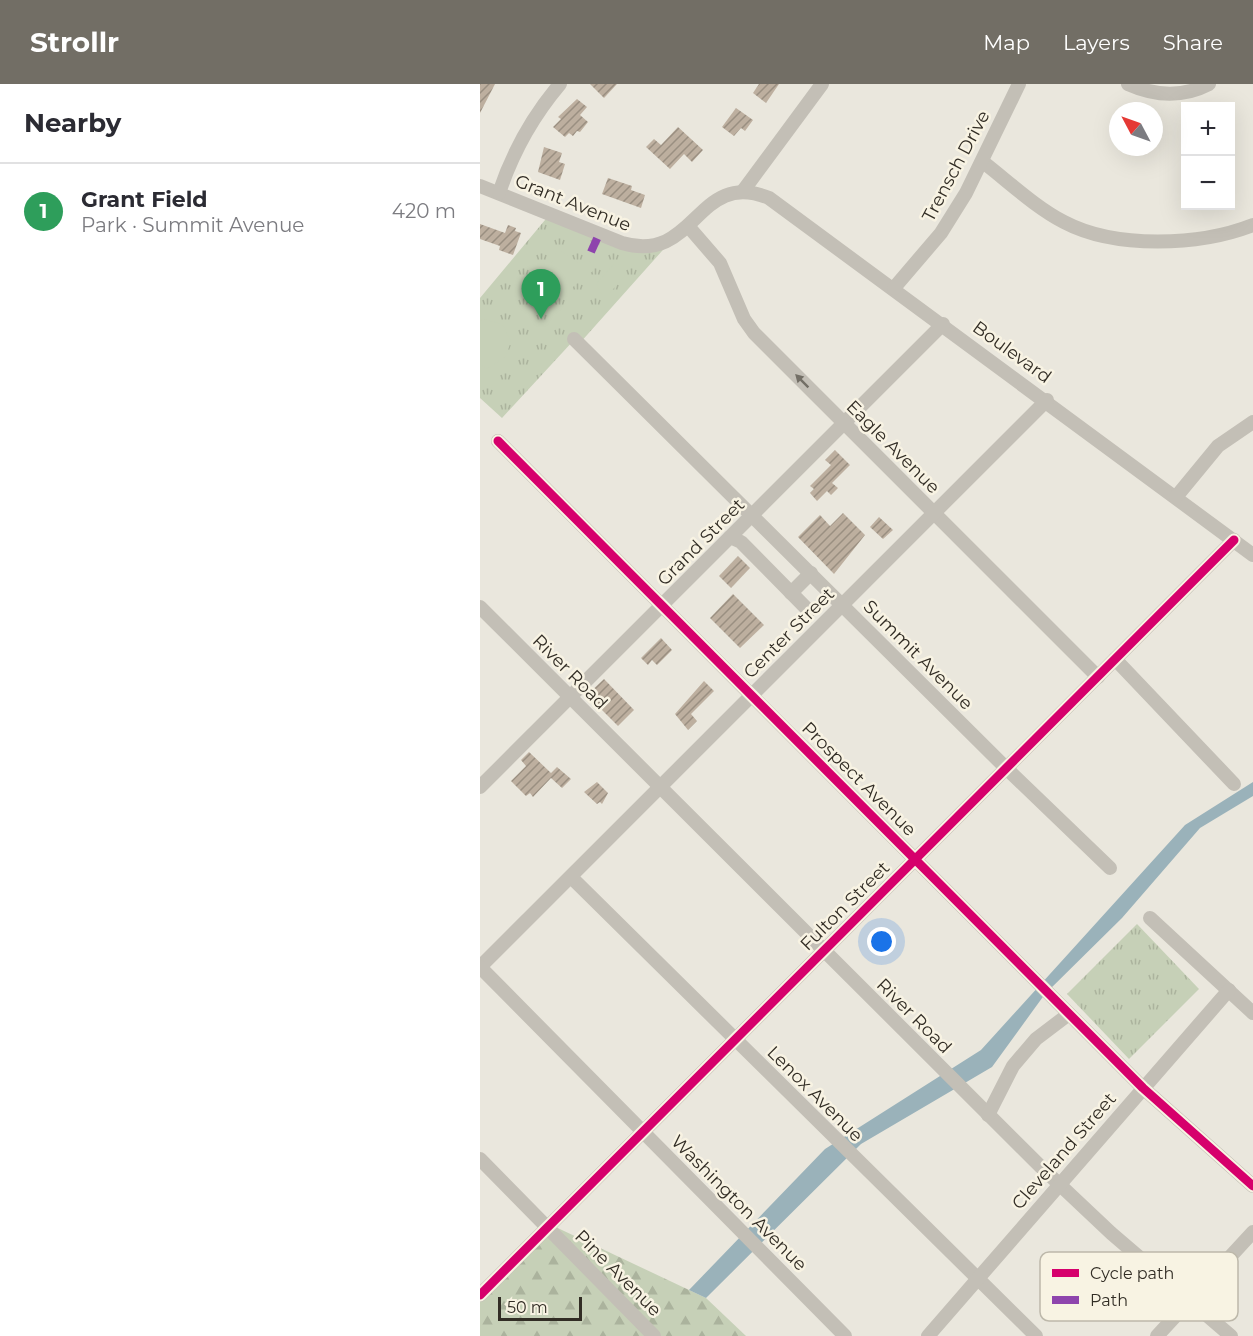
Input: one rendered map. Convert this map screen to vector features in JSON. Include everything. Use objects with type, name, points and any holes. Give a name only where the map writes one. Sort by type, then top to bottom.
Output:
[{"type":"street","points":[[499,193],[519,142],[533,119],[560,84]]},
{"type":"street","points":[[743,191],[822,84]]},
{"type":"street","name":"Trensch Drive","points":[[894,288],[941,233],[983,162],[1019,84]]},
{"type":"street","points":[[1128,84],[1142,90],[1174,94],[1209,84]]},
{"type":"street","points":[[983,162],[1047,212],[1061,221],[1093,234],[1112,238],[1193,240],[1253,225]]},
{"type":"street","name":"Grant Avenue","points":[[480,186],[634,247],[670,242],[715,200],[743,191]]},
{"type":"street","name":"Boulevard","points":[[743,191],[770,198],[1047,400],[1253,555]]},
{"type":"street","name":"Eagle Avenue","points":[[687,225],[720,262],[744,319],[754,333],[1098,676]]},
{"type":"street","name":"Grand Street","points":[[480,787],[943,324]]},
{"type":"street","name":"Summit Avenue","points":[[574,339],[1006,768],[1110,868]]},
{"type":"street","name":"Center Street","points":[[480,967],[1047,400]]},
{"type":"street","points":[[1176,496],[1218,446],[1253,422]]},
{"type":"street","name":"Prospect Avenue","points":[[498,441],[1143,1088],[1253,1186]]},
{"type":"street","points":[[730,537],[741,542],[809,611]]},
{"type":"street","name":"Fulton Street","points":[[480,1295],[1234,540]]},
{"type":"street","points":[[791,593],[811,573]]},
{"type":"street","name":"River Road","points":[[480,608],[825,950],[960,1088],[1059,1185],[1135,1252]]},
{"type":"street","points":[[1115,659],[1234,784]]},
{"type":"street","name":"Lenox Avenue","points":[[571,877],[976,1280],[1036,1336]]},
{"type":"street","points":[[1150,918],[1253,1013]]},
{"type":"street","name":"Washington Avenue","points":[[480,967],[845,1336]]},
{"type":"street","name":"Cleveland Street","points":[[928,1336],[1228,990]]},
{"type":"street","points":[[988,1115],[1013,1066],[1036,1039],[1070,1014]]},
{"type":"street","name":"Pine Avenue","points":[[480,1159],[654,1336]]},
{"type":"street","points":[[1234,1252],[1253,1232]]},
{"type":"street","points":[[1157,1336],[1171,1321]]},
{"type":"street","name":"River Road","points":[[1214,1321],[1231,1336]]},
{"type":"green space","points":[[550,214],[622,243],[670,242],[579,344],[574,340],[502,418],[480,398],[480,298]]},
{"type":"green space","points":[[558,249],[579,263],[589,261],[594,267],[592,272],[584,276],[562,298],[554,286],[551,274],[552,262]]},
{"type":"green space","points":[[614,264],[624,266],[626,274],[609,294],[602,294],[596,284]]},
{"type":"green space","points":[[483,319],[502,324],[511,341],[506,356],[487,369],[480,364],[480,321]]},
{"type":"green space","points":[[1137,924],[1199,989],[1129,1059],[1067,994]]},
{"type":"green space","points":[[545,1222],[706,1298],[746,1336],[480,1336],[480,1288]]},
{"type":"water","points":[[1253,782],[1253,796],[1200,828],[1122,918],[1045,994],[992,1067],[861,1144],[706,1298],[689,1290],[825,1149],[981,1050],[1185,825]]},
{"type":"building","points":[[480,84],[495,84],[480,113]]},
{"type":"building","points":[[590,84],[617,84],[604,98]]},
{"type":"building","points":[[759,84],[779,84],[766,103],[753,93]]},
{"type":"building","points":[[577,99],[587,107],[580,115],[588,122],[580,132],[577,131],[573,136],[569,133],[565,137],[553,127],[561,119],[558,117]]},
{"type":"building","points":[[736,108],[753,120],[745,131],[741,128],[734,136],[722,127]]},
{"type":"building","points":[[678,127],[703,150],[692,162],[684,154],[670,169],[646,147],[654,139],[661,145]]},
{"type":"building","points":[[544,147],[562,153],[559,162],[565,164],[560,180],[538,172]]},
{"type":"building","points":[[608,178],[632,186],[631,190],[645,195],[641,208],[602,194]]},
{"type":"building","points":[[480,224],[505,233],[508,225],[516,228],[515,231],[521,233],[513,255],[499,250],[500,246],[480,239]]},
{"type":"building","points":[[835,450],[850,465],[832,483],[838,488],[831,495],[827,491],[817,501],[810,493],[814,489],[810,486],[831,465],[825,460]]},
{"type":"building","points":[[843,513],[865,535],[834,574],[798,537],[820,515],[830,526]]},
{"type":"building","points":[[879,517],[893,530],[883,539],[870,527]]},
{"type":"building","points":[[738,556],[750,568],[731,588],[719,576]]},
{"type":"building","points":[[733,594],[764,625],[740,648],[710,618]]},
{"type":"building","points":[[661,638],[672,650],[657,665],[652,660],[648,665],[641,658]]},
{"type":"building","points":[[604,679],[634,710],[618,726],[587,695]]},
{"type":"building","points":[[704,681],[714,691],[691,714],[697,721],[688,730],[675,714]]},
{"type":"building","points":[[529,752],[551,773],[557,767],[571,779],[562,788],[551,778],[533,797],[530,793],[526,796],[511,781],[526,766],[521,760]]},
{"type":"building","points":[[597,782],[608,793],[602,804],[600,802],[597,804],[584,792]]},
{"type":"marked path","points":[[591,252],[599,234]]},
{"type":"cycle path","points":[[498,441],[1143,1088],[1253,1186]]},
{"type":"cycle path","points":[[480,1295],[1234,540]]},
{"type":"place","name":"Grant Field","points":[[541,319]]}]
